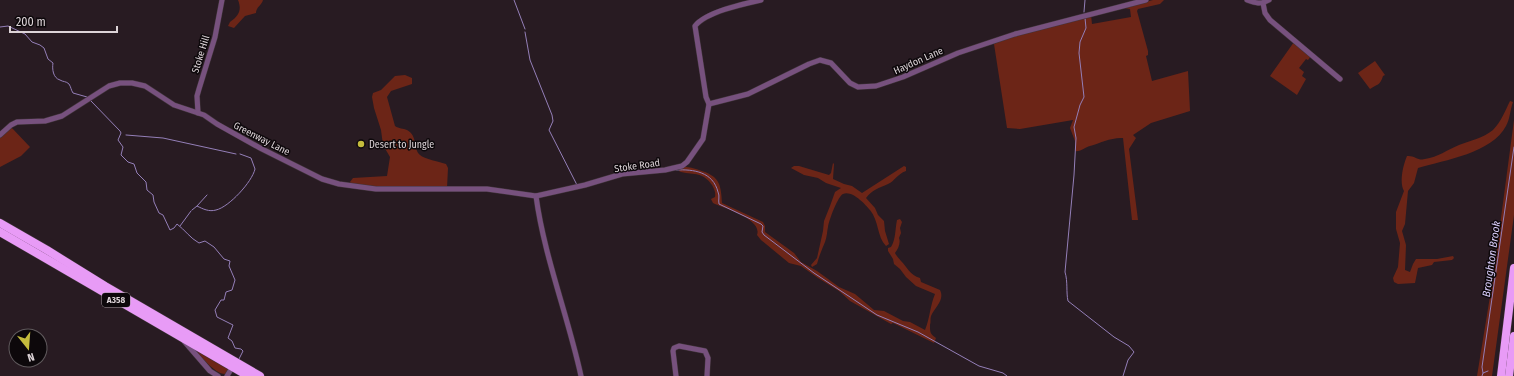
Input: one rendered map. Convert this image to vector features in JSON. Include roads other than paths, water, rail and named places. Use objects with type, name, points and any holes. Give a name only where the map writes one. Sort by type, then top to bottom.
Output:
[{"type":"highway","name":"A358","points":[[0,223],[234,364],[248,376]]},
{"type":"highway","name":"A358","points":[[0,232],[183,338],[260,376]]},
{"type":"highway","points":[[1501,376],[1514,268]]},
{"type":"highway","points":[[1509,376],[1514,336]]},
{"type":"highway","points":[[1497,376],[1503,359]]},
{"type":"street","name":"Stoke Hill","points":[[198,113],[198,89],[215,37],[222,0]]},
{"type":"street","name":"Stoke Road","points":[[536,196],[585,185],[622,174],[665,170],[682,166],[687,162],[703,139],[710,104],[706,97],[695,26],[700,21],[713,14],[761,0]]},
{"type":"street","name":"Haydon Lane","points":[[710,104],[748,94],[820,60],[831,63],[850,83],[858,87],[876,86],[903,77],[958,53],[1010,35],[1146,0]]},
{"type":"street","points":[[1247,0],[1258,4],[1269,0]]},
{"type":"street","points":[[1263,3],[1265,13],[1270,20],[1340,79]]},
{"type":"street","name":"Greenway Lane","points":[[1,134],[17,122],[45,121],[62,116],[88,101],[103,89],[114,84],[126,82],[139,84],[174,105],[198,113],[260,148],[322,178],[339,184],[376,189],[487,189],[536,196]]},
{"type":"street","points":[[536,196],[550,263],[576,355],[580,376]]},
{"type":"street","points":[[183,338],[184,342],[210,371],[218,376]]},
{"type":"street","points":[[676,376],[673,352],[674,348],[679,346],[706,351],[708,358],[707,376]]},
{"type":"street","points":[[228,376],[234,364]]},
{"type":"waterway","points":[[514,0],[525,29]]},
{"type":"waterway","points":[[1084,12],[1085,0]]},
{"type":"waterway","points":[[1085,18],[1086,28],[1080,42],[1079,53],[1084,97],[1080,105],[1074,127],[1076,138],[1074,175],[1065,272],[1067,298],[1068,301],[1114,337],[1129,346],[1134,352],[1128,360],[1123,376]]},
{"type":"waterway","points":[[0,27],[8,26],[25,34],[32,42],[44,48],[48,59],[53,63],[54,75],[61,81],[67,82],[73,93],[87,97]]},
{"type":"waterway","points":[[525,32],[530,60],[552,115],[553,121],[549,130],[577,185]]},
{"type":"waterway","points":[[91,101],[120,131],[121,133],[118,140],[123,147],[121,155],[128,162],[134,164],[137,173],[146,182],[147,190],[153,195],[154,202],[159,213],[163,215],[170,230],[177,224],[196,241],[199,243],[205,241],[214,247],[224,259],[230,261],[229,266],[235,280],[232,290],[226,292],[224,300],[221,300],[215,310],[217,317],[233,325],[228,338],[232,341],[235,348],[243,351],[239,359]]},
{"type":"waterway","points":[[126,135],[163,138],[236,154]]},
{"type":"waterway","name":"Broughton Brook","points":[[1483,373],[1482,367],[1514,147]]},
{"type":"waterway","points":[[192,210],[197,206],[211,211],[221,208],[245,187],[255,169],[251,158],[240,154]]},
{"type":"waterway","points":[[676,170],[696,171],[707,176],[715,185],[719,195],[719,204],[761,224],[763,226],[762,232],[764,235],[814,273],[877,315],[918,332],[979,366],[1003,373],[1007,376]]},
{"type":"waterway","points":[[197,206],[207,195]]},
{"type":"waterway","points":[[180,226],[191,211]]},
{"type":"waterway","name":"Broughton Brook","points":[[1482,376],[1483,373],[1488,371]]},
{"type":"place","name":"Desert to Jungle","points":[[361,144]]}]
